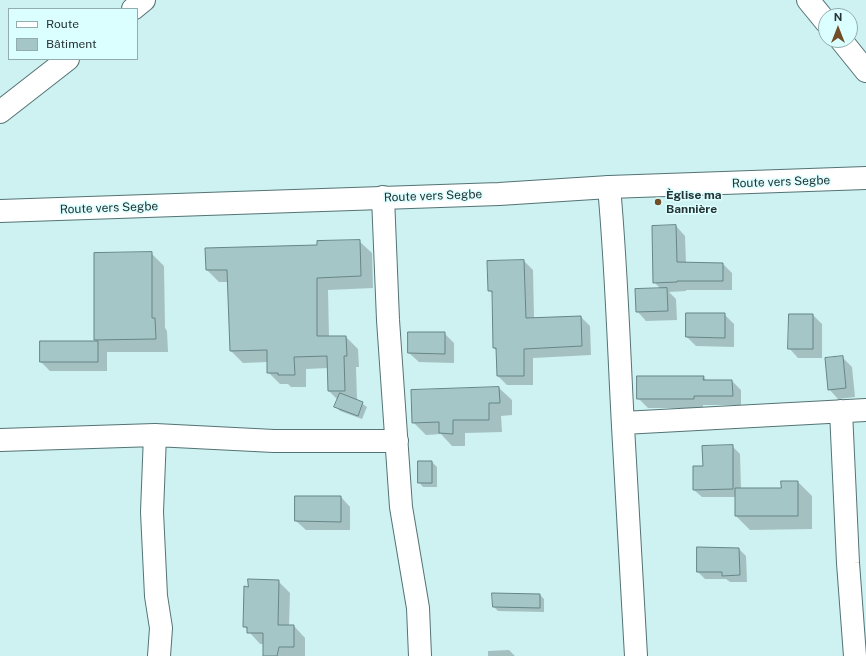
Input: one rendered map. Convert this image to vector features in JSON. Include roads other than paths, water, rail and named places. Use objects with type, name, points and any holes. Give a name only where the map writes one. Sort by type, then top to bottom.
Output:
[{"type":"street","points":[[133,8],[144,0]]},
{"type":"street","points":[[808,0],[818,12]]},
{"type":"street","points":[[847,48],[866,71]]},
{"type":"street","points":[[0,112],[67,60]]},
{"type":"street","name":"Route vers Segbe","points":[[0,211],[499,194],[609,187],[866,178]]},
{"type":"street","points":[[609,187],[614,245],[623,423],[629,503],[636,656]]},
{"type":"street","points":[[383,197],[388,320],[401,507],[418,608],[420,656]]},
{"type":"street","points":[[623,423],[866,410]]},
{"type":"street","points":[[841,411],[848,563],[855,656]]},
{"type":"street","points":[[0,440],[155,435],[274,441],[397,441]]},
{"type":"street","points":[[155,435],[152,512],[156,596],[161,628],[158,656]]},
{"type":"place","name":"Èglise ma Bannière","points":[[658,202]]}]
